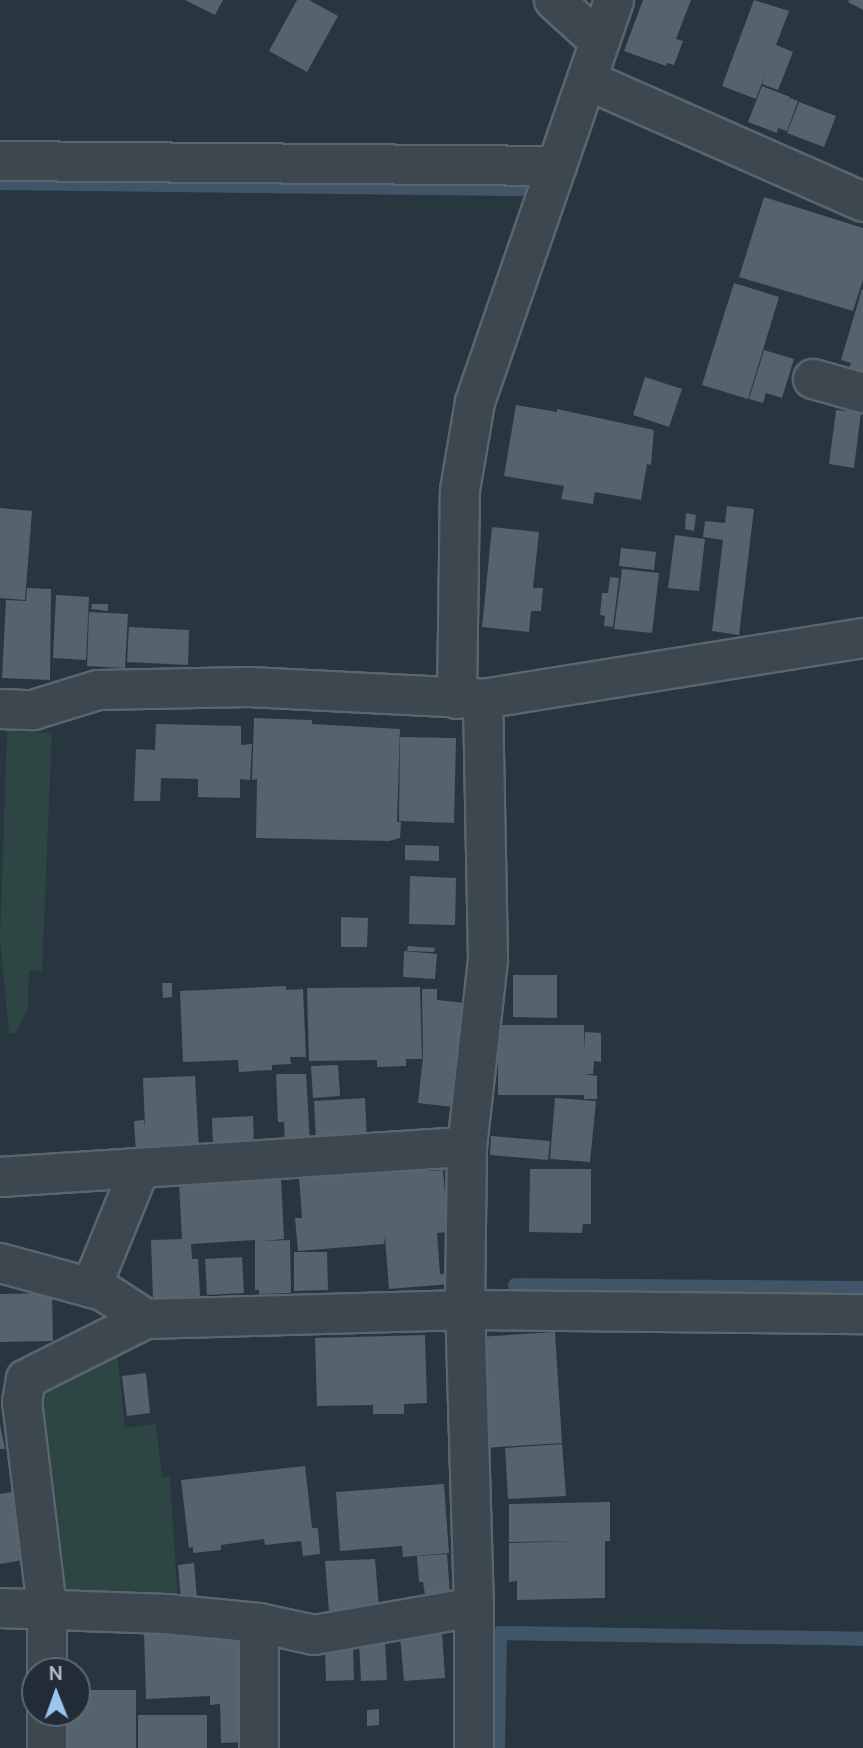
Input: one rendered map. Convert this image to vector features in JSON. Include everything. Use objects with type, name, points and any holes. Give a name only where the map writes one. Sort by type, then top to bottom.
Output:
[{"type":"street","points":[[554,0],[600,42]]},
{"type":"street","points":[[474,1748],[474,1607],[465,1310],[467,1147],[488,959],[470,699],[460,491],[475,402],[614,0]]},
{"type":"street","points":[[587,80],[863,202]]},
{"type":"street","points":[[0,161],[557,166]]},
{"type":"street","points":[[813,379],[863,393]]},
{"type":"street","points":[[0,709],[33,710],[98,690],[236,687],[470,699],[863,638]]},
{"type":"street","points":[[0,1177],[467,1147]]},
{"type":"street","points":[[91,1288],[140,1168]]},
{"type":"street","points":[[0,1263],[103,1291],[146,1319]]},
{"type":"street","points":[[47,1657],[47,1608],[22,1402],[26,1379],[146,1319],[465,1310],[863,1314]]},
{"type":"street","points":[[0,1608],[166,1614],[259,1623],[314,1636],[474,1607]]},
{"type":"street","points":[[259,1623],[259,1748]]},
{"type":"street","points":[[47,1727],[47,1748]]},
{"type":"green space","points":[[7,731],[52,733],[42,971],[29,970],[28,1008],[16,1033],[9,1033],[0,940]]},
{"type":"green space","points":[[117,1352],[125,1428],[156,1424],[162,1477],[170,1477],[178,1603],[67,1597],[40,1408],[43,1386]]},
{"type":"building","points":[[185,0],[223,0],[215,15]]},
{"type":"building","points":[[297,0],[309,0],[338,16],[307,72],[269,51]]},
{"type":"building","points":[[643,0],[691,0],[676,39],[683,41],[674,65],[667,63],[666,66],[624,51]]},
{"type":"building","points":[[754,0],[789,11],[776,45],[793,52],[778,90],[762,84],[768,66],[756,99],[722,86]]},
{"type":"building","points":[[863,0],[863,10],[848,2]]},
{"type":"building","points":[[762,86],[790,97],[785,111],[790,98],[798,101],[787,131],[778,128],[777,133],[748,122]]},
{"type":"building","points":[[799,102],[836,116],[824,147],[787,133]]},
{"type":"building","points":[[764,197],[863,228],[863,280],[853,311],[739,277]]},
{"type":"building","points":[[734,283],[779,297],[748,399],[702,385]]},
{"type":"building","points":[[862,289],[863,376],[848,371],[851,363],[841,360]]},
{"type":"building","points":[[764,350],[794,359],[782,398],[766,393],[763,403],[749,399]]},
{"type":"building","points":[[645,377],[682,389],[669,427],[633,415]]},
{"type":"building","points":[[516,405],[557,412],[557,409],[654,430],[651,465],[647,464],[641,500],[595,492],[593,504],[561,499],[564,486],[504,476]]},
{"type":"building","points":[[836,410],[861,412],[854,468],[829,464]]},
{"type":"building","points":[[727,506],[754,509],[739,635],[712,631],[723,540],[703,537],[705,521],[725,523]]},
{"type":"building","points":[[0,508],[32,511],[25,600],[0,598]]},
{"type":"building","points":[[686,513],[696,515],[694,531],[685,529]]},
{"type":"building","points":[[492,527],[539,532],[533,588],[543,588],[541,611],[531,611],[529,632],[482,627]]},
{"type":"building","points":[[675,535],[705,539],[699,591],[668,588]]},
{"type":"building","points":[[621,548],[656,552],[654,570],[619,566]]},
{"type":"building","points":[[622,569],[659,573],[652,633],[614,629]]},
{"type":"building","points":[[610,577],[619,578],[613,627],[604,626],[605,616],[600,615],[602,593],[608,593]]},
{"type":"building","points":[[27,588],[51,589],[50,680],[2,678],[6,600],[26,601]]},
{"type":"building","points":[[56,595],[89,597],[86,660],[53,658]]},
{"type":"building","points":[[92,604],[108,604],[108,611],[91,609]]},
{"type":"building","points":[[89,612],[128,614],[125,668],[87,666]]},
{"type":"building","points":[[129,627],[189,630],[188,665],[127,662]]},
{"type":"building","points":[[254,718],[312,720],[312,724],[400,729],[397,822],[401,822],[400,838],[389,841],[256,838],[257,779],[252,780]]},
{"type":"building","points":[[156,724],[241,726],[241,745],[252,744],[250,780],[240,779],[240,798],[198,797],[198,779],[161,778],[160,801],[134,801],[136,749],[155,750]]},
{"type":"building","points":[[400,737],[456,738],[454,823],[399,821]]},
{"type":"building","points":[[405,845],[439,846],[439,861],[405,860]]},
{"type":"building","points":[[410,876],[456,878],[455,925],[409,924]]},
{"type":"building","points":[[341,917],[368,918],[367,947],[341,947]]},
{"type":"building","points":[[408,946],[435,948],[434,952],[407,951]]},
{"type":"building","points":[[404,951],[437,954],[435,979],[403,977]]},
{"type":"building","points":[[513,975],[557,975],[557,1018],[513,1017]]},
{"type":"building","points":[[162,983],[172,983],[172,997],[163,998]]},
{"type":"building","points":[[286,986],[286,990],[303,989],[306,1057],[290,1057],[291,1064],[272,1065],[272,1070],[239,1072],[238,1060],[183,1062],[180,991]]},
{"type":"building","points":[[420,987],[422,1059],[406,1059],[406,1066],[377,1067],[377,1060],[309,1061],[307,988]]},
{"type":"building","points":[[422,989],[437,989],[437,1000],[465,1003],[454,1107],[418,1103],[423,1057]]},
{"type":"building","points":[[498,1025],[584,1025],[584,1050],[585,1032],[601,1033],[601,1062],[594,1061],[593,1074],[584,1074],[597,1076],[597,1099],[584,1099],[584,1095],[498,1095]]},
{"type":"building","points":[[338,1065],[340,1096],[313,1098],[311,1066]]},
{"type":"building","points":[[276,1074],[306,1074],[310,1142],[285,1143],[284,1122],[278,1122]]},
{"type":"building","points":[[195,1076],[199,1149],[136,1153],[134,1121],[144,1120],[145,1128],[143,1078]]},
{"type":"building","points":[[365,1098],[367,1140],[316,1143],[314,1101]]},
{"type":"building","points":[[555,1098],[596,1101],[590,1162],[550,1159]]},
{"type":"building","points":[[253,1116],[254,1146],[213,1148],[212,1118]]},
{"type":"building","points":[[491,1136],[550,1141],[548,1160],[490,1155]]},
{"type":"building","points":[[429,1166],[429,1171],[443,1170],[448,1232],[437,1233],[440,1274],[449,1273],[450,1284],[389,1289],[385,1237],[384,1244],[298,1251],[295,1218],[302,1218],[299,1177]]},
{"type":"building","points":[[530,1169],[591,1169],[591,1224],[583,1224],[582,1233],[529,1232]]},
{"type":"building","points":[[281,1178],[284,1239],[262,1241],[290,1240],[291,1293],[259,1294],[259,1290],[255,1290],[255,1240],[191,1244],[192,1259],[198,1259],[200,1296],[153,1299],[151,1240],[182,1239],[179,1183]]},
{"type":"building","points":[[294,1252],[327,1252],[328,1290],[294,1291]]},
{"type":"building","points":[[242,1257],[244,1293],[207,1295],[205,1259]]},
{"type":"building","points":[[52,1293],[53,1341],[0,1342],[0,1294]]},
{"type":"building","points":[[555,1332],[562,1443],[484,1448],[477,1337]]},
{"type":"building","points":[[425,1335],[427,1403],[404,1404],[404,1414],[373,1414],[373,1405],[317,1406],[315,1338]]},
{"type":"building","points":[[146,1373],[150,1413],[127,1416],[122,1376]]},
{"type":"building","points":[[0,1424],[5,1449],[0,1449]]},
{"type":"building","points":[[562,1444],[566,1496],[508,1499],[505,1448]]},
{"type":"building","points":[[305,1466],[312,1528],[318,1528],[320,1554],[303,1556],[301,1541],[265,1545],[264,1539],[221,1545],[221,1550],[193,1553],[193,1547],[189,1548],[181,1480]]},
{"type":"building","points":[[444,1484],[449,1553],[403,1557],[402,1546],[340,1551],[336,1492]]},
{"type":"building","points":[[17,1491],[28,1559],[0,1564],[0,1494]]},
{"type":"building","points":[[610,1502],[610,1541],[605,1541],[605,1598],[517,1600],[517,1581],[509,1582],[509,1543],[580,1541],[509,1542],[509,1504]]},
{"type":"building","points":[[447,1554],[450,1594],[425,1595],[423,1582],[419,1582],[417,1556]]},
{"type":"building","points":[[375,1559],[379,1608],[329,1612],[325,1561]]},
{"type":"building","points":[[194,1563],[197,1599],[181,1600],[178,1565]]},
{"type":"building","points":[[144,1632],[242,1634],[247,1742],[221,1743],[220,1704],[210,1705],[210,1696],[146,1699]]},
{"type":"building","points":[[442,1633],[445,1678],[404,1681],[400,1636]]},
{"type":"building","points":[[385,1640],[387,1680],[361,1681],[359,1642]]},
{"type":"building","points":[[353,1648],[354,1680],[326,1681],[325,1649]]},
{"type":"building","points":[[91,1690],[136,1690],[136,1748],[66,1748],[66,1727],[91,1727]]},
{"type":"building","points":[[379,1709],[379,1725],[367,1726],[367,1710]]},
{"type":"building","points":[[138,1715],[207,1715],[207,1748],[138,1748]]},
{"type":"waterway","points":[[0,183],[521,189]]},
{"type":"waterway","points":[[515,1285],[863,1288]]},
{"type":"waterway","points":[[498,1748],[500,1633],[863,1639]]}]
